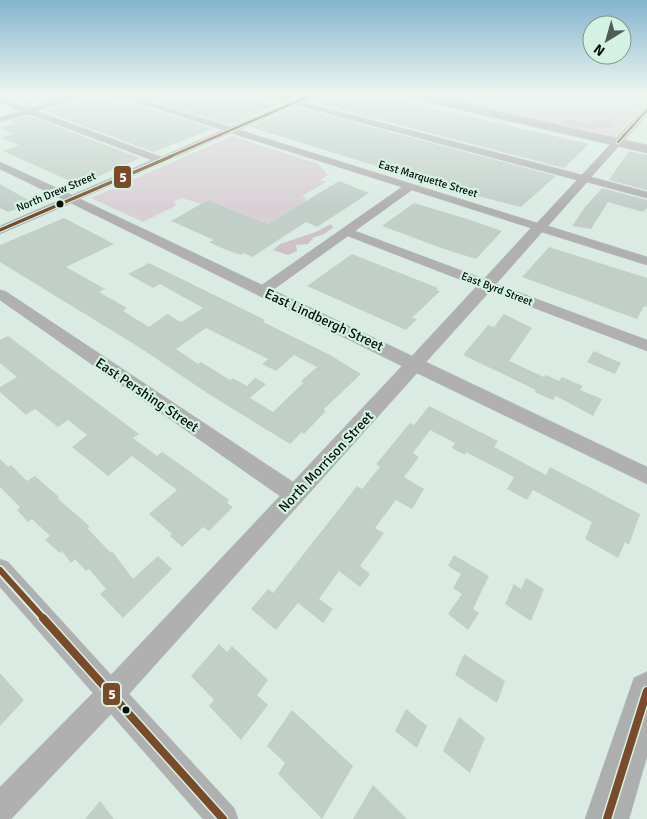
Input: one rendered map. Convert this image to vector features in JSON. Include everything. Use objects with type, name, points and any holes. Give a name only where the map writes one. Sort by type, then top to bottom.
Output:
[{"type":"street","points":[[85,132],[160,160]]},
{"type":"street","name":"North Drew Street","points":[[0,230],[225,132]]},
{"type":"street","name":"East Marquette Street","points":[[237,132],[647,261]]},
{"type":"street","points":[[405,132],[647,195]]},
{"type":"street","points":[[575,132],[647,149]]},
{"type":"street","name":"North Morrison Street","points":[[0,809],[295,495],[627,132]]},
{"type":"street","name":"East Lindbergh Street","points":[[0,165],[647,476]]},
{"type":"street","points":[[263,291],[410,187]]},
{"type":"street","name":"East Byrd Street","points":[[347,232],[647,346]]},
{"type":"street","name":"East Pershing Street","points":[[0,294],[295,495]]},
{"type":"street","points":[[0,570],[223,819]]},
{"type":"street","points":[[607,819],[647,690]]},
{"type":"shaded area","points":[[588,132],[619,132],[614,138]]},
{"type":"shaded area","points":[[232,136],[318,164],[328,175],[320,180],[326,182],[302,196],[307,198],[304,200],[306,201],[268,224],[208,200],[201,204],[182,198],[173,202],[177,205],[143,222],[91,198]]},
{"type":"shaded area","points":[[331,224],[333,228],[322,235],[314,237],[308,244],[296,245],[297,251],[288,255],[273,250],[280,244],[316,232]]},
{"type":"building","points":[[9,132],[72,132],[140,158],[79,185],[3,151],[19,145],[1,138],[13,134]]},
{"type":"building","points":[[100,132],[205,132],[153,152]]},
{"type":"building","points":[[267,132],[390,132],[556,176],[521,207],[451,189]]},
{"type":"building","points":[[427,132],[537,132],[589,144],[564,168]]},
{"type":"building","points":[[629,151],[647,155],[647,190],[609,180]]},
{"type":"building","points":[[339,181],[369,193],[317,227],[306,222],[252,257],[244,253],[241,255],[224,249],[209,242],[214,240],[171,221],[208,200],[268,224]]},
{"type":"building","points":[[0,184],[35,203],[8,212],[0,208]]},
{"type":"building","points":[[602,188],[647,200],[647,208],[643,212],[608,202],[591,229],[572,226],[585,207]]},
{"type":"building","points":[[414,203],[502,231],[476,259],[382,226]]},
{"type":"building","points":[[64,218],[114,244],[66,267],[105,289],[99,292],[127,308],[123,311],[149,327],[167,314],[181,322],[203,308],[160,284],[153,288],[128,274],[149,263],[265,320],[263,322],[330,355],[361,374],[323,410],[326,411],[304,434],[302,432],[290,444],[207,393],[142,349],[0,262],[0,245]],"holes":[[[206,328],[268,359],[262,364],[276,371],[294,355],[317,367],[301,381],[303,383],[273,412],[250,398],[266,384],[255,378],[247,386],[233,378],[230,380],[201,362],[198,364],[176,349]]]},
{"type":"building","points":[[549,247],[647,278],[647,307],[644,306],[637,319],[522,277]]},
{"type":"building","points":[[352,254],[438,288],[436,290],[440,291],[412,318],[417,319],[406,330],[307,286]]},
{"type":"building","points":[[504,314],[532,328],[509,361],[544,377],[546,375],[559,381],[562,377],[583,386],[580,390],[602,399],[593,416],[556,396],[553,400],[534,392],[536,390],[463,355],[488,325],[494,327]]},
{"type":"building","points":[[8,336],[139,434],[133,438],[157,456],[162,452],[177,462],[229,500],[227,503],[233,507],[209,531],[203,527],[182,547],[170,536],[172,534],[149,514],[177,490],[132,456],[108,476],[72,447],[87,435],[68,420],[58,427],[35,409],[26,415],[0,392],[0,387],[17,377],[0,363],[0,340]]},
{"type":"building","points":[[594,351],[621,363],[615,374],[587,362]]},
{"type":"building","points":[[429,406],[498,441],[494,447],[546,475],[550,467],[640,514],[629,545],[625,542],[618,558],[585,539],[592,522],[533,490],[527,500],[507,489],[514,477],[466,452],[465,455],[452,448],[455,443],[430,430],[413,453],[419,457],[404,477],[424,489],[412,509],[396,500],[375,528],[384,533],[360,566],[370,574],[360,587],[339,571],[319,599],[333,609],[323,623],[298,603],[276,630],[251,609],[268,589],[273,593],[357,486],[362,489],[380,467],[376,464],[410,423],[414,425]]},
{"type":"building","points":[[0,459],[8,467],[11,465],[27,481],[35,476],[59,497],[58,499],[90,527],[87,528],[111,553],[112,551],[133,579],[158,556],[172,569],[123,618],[100,594],[106,589],[89,569],[86,571],[75,559],[71,563],[62,551],[60,553],[45,540],[50,536],[32,519],[28,522],[17,510],[20,507],[0,487]]},
{"type":"building","points":[[454,555],[489,576],[473,609],[479,613],[468,630],[448,614],[462,594],[453,588],[461,574],[448,566]]},
{"type":"building","points":[[526,578],[544,589],[531,621],[505,604],[514,584],[521,589]]},
{"type":"building","points":[[219,644],[227,652],[232,646],[268,680],[257,695],[268,705],[241,740],[209,706],[214,700],[191,676]]},
{"type":"building","points":[[464,654],[505,681],[497,703],[455,675]]},
{"type":"building","points":[[0,673],[24,700],[0,726]]},
{"type":"building","points":[[406,709],[427,726],[417,748],[395,731]]},
{"type":"building","points":[[292,710],[353,766],[322,819],[278,774],[285,763],[267,746]]},
{"type":"building","points":[[459,717],[485,738],[470,773],[443,751]]},
{"type":"building","points":[[373,785],[407,819],[353,819]]},
{"type":"building","points":[[100,801],[114,819],[85,819]]},
{"type":"transit line","name":"5","points":[[0,230],[226,132]]},
{"type":"transit line","name":"5","points":[[618,142],[627,132]]},
{"type":"transit line","name":"5","points":[[0,570],[223,819]]},
{"type":"transit line","name":"5","points":[[607,819],[647,691]]}]
